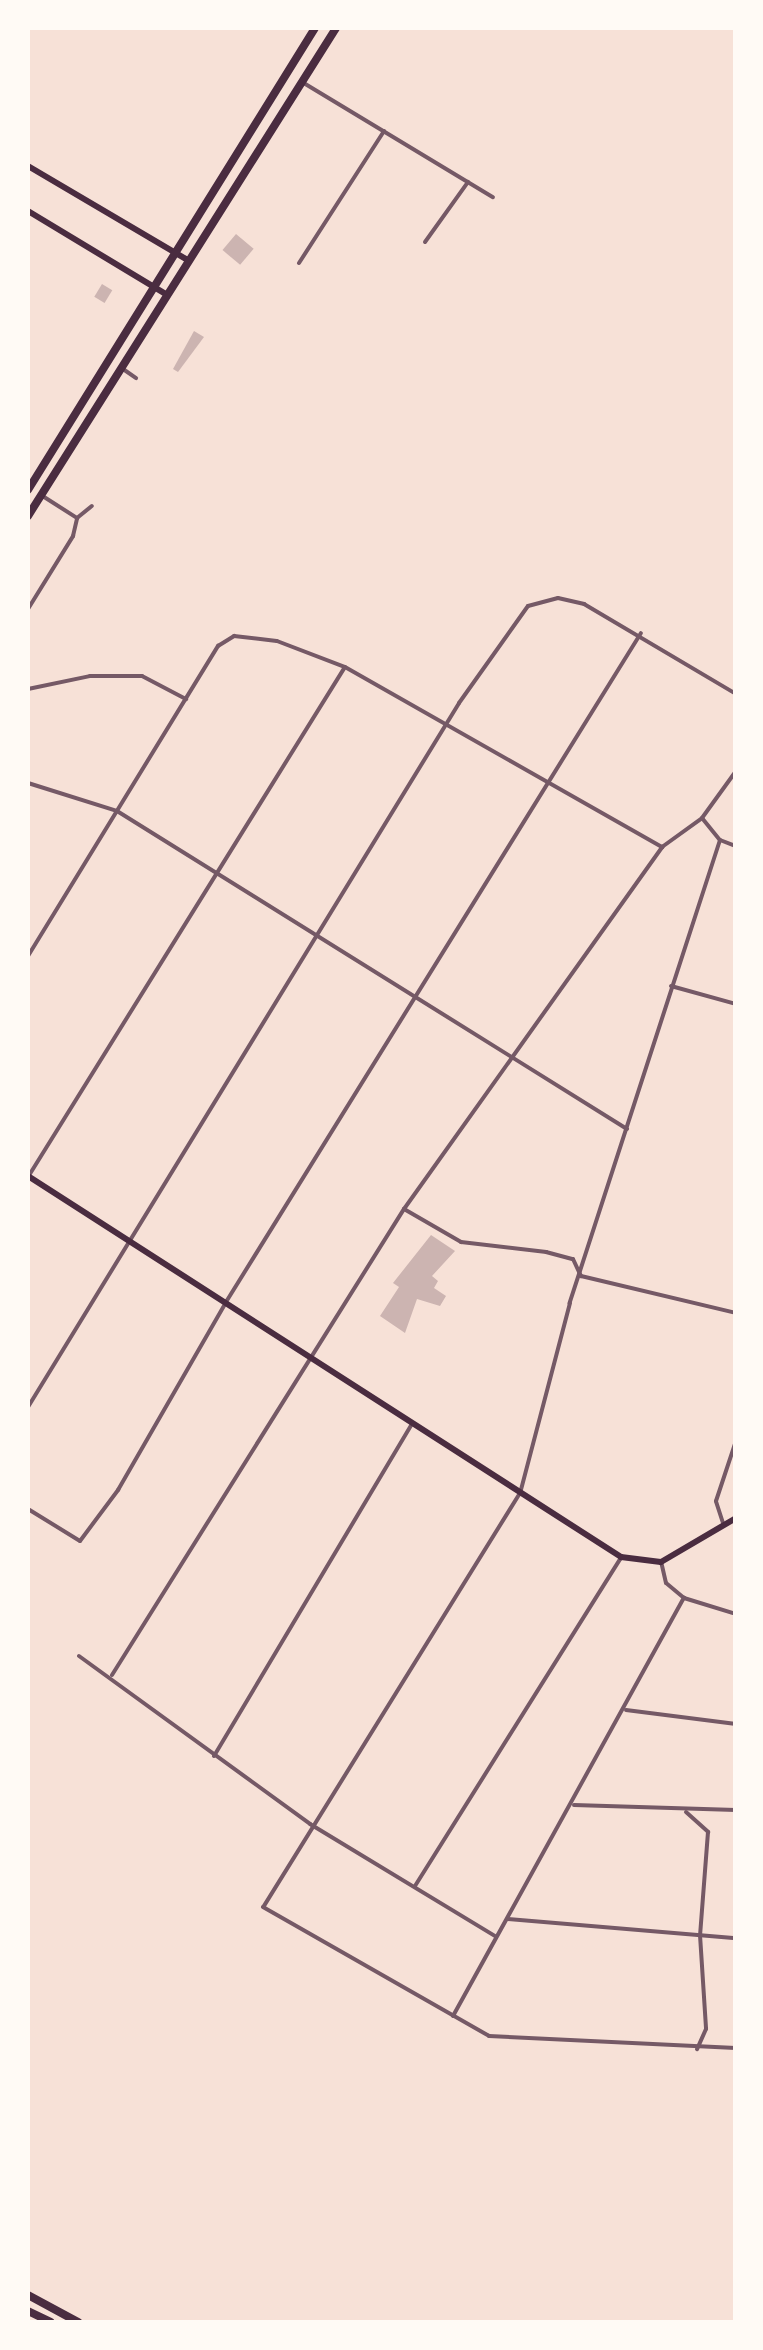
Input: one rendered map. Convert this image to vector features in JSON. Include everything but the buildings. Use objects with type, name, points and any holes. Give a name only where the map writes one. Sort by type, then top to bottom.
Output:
[{"type":"highway","points":[[28,490],[315,28]]},
{"type":"highway","points":[[28,516],[336,28]]},
{"type":"highway","points":[[28,2295],[78,2322]]},
{"type":"highway","points":[[28,2310],[50,2322]]},
{"type":"main road","points":[[28,166],[189,260]]},
{"type":"main road","points":[[28,211],[167,295]]},
{"type":"main road","points":[[28,1176],[621,1558],[661,1562],[736,1518]]},
{"type":"street","points":[[302,82],[494,197]]},
{"type":"street","points":[[298,263],[384,131]]},
{"type":"street","points":[[425,242],[468,182]]},
{"type":"street","points":[[121,368],[136,378]]},
{"type":"street","points":[[41,494],[77,518]]},
{"type":"street","points":[[28,609],[73,536],[77,518],[92,506]]},
{"type":"street","points":[[28,1408],[318,934],[528,606],[558,598],[641,633],[736,694]]},
{"type":"street","points":[[28,1509],[80,1541],[118,1490],[226,1302],[546,779],[641,633]]},
{"type":"street","points":[[28,956],[218,646],[234,636],[265,638],[345,667],[450,723],[662,847]]},
{"type":"street","points":[[28,1176],[345,667]]},
{"type":"street","points":[[28,689],[90,676],[142,676],[186,699]]},
{"type":"street","points":[[112,1675],[313,1361],[404,1209],[515,1060],[662,847],[702,818],[736,770]]},
{"type":"street","points":[[28,783],[118,810],[627,1129]]},
{"type":"street","points":[[702,818],[720,840],[736,846]]},
{"type":"street","points":[[720,840],[627,1129],[520,1493],[310,1824],[263,1907],[453,2016],[510,2040],[670,2041],[697,2049],[736,2048]]},
{"type":"street","points":[[671,986],[736,1004]]},
{"type":"street","points":[[404,1209],[461,1242],[573,1259],[582,1276],[736,1313]]},
{"type":"street","points":[[214,1756],[413,1422]]},
{"type":"street","points":[[724,1523],[716,1500],[736,1441]]},
{"type":"street","points":[[414,1886],[621,1558]]},
{"type":"street","points":[[661,1562],[666,1583],[684,1598],[736,1614]]},
{"type":"street","points":[[453,2016],[626,1710],[684,1598]]},
{"type":"street","points":[[78,1656],[112,1675],[121,1690],[310,1824],[495,1936]]},
{"type":"street","points":[[626,1710],[736,1724]]},
{"type":"street","points":[[574,1804],[686,1812],[736,1810]]},
{"type":"street","points":[[686,1812],[708,1832],[700,1935],[706,2029],[697,2049]]},
{"type":"street","points":[[508,1919],[736,1938]]}]
